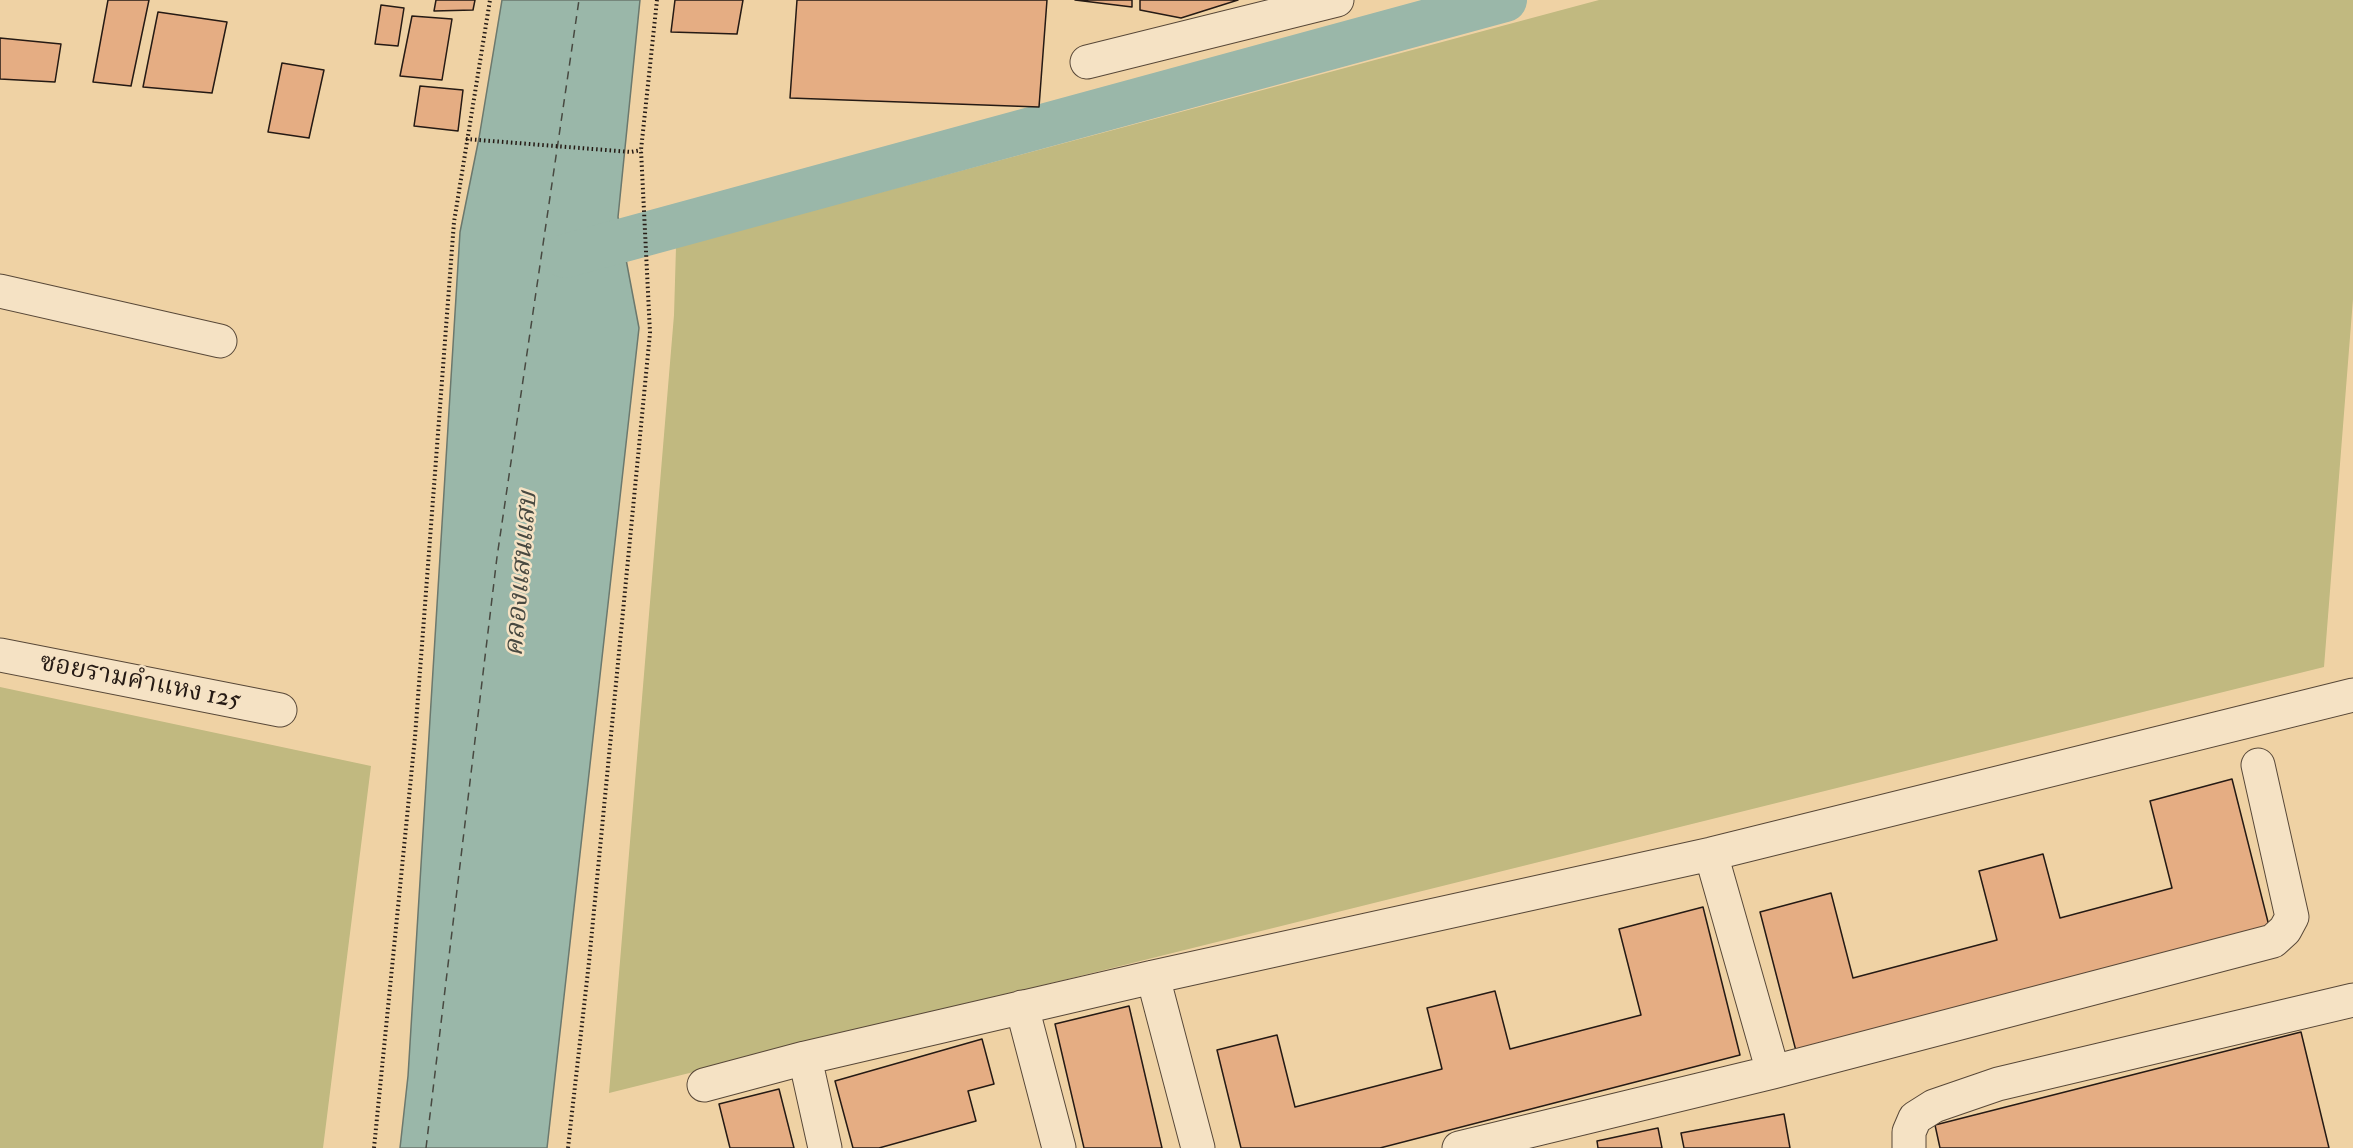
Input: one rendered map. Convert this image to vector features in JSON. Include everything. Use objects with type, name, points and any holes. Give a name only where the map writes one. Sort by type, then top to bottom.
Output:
[{"type":"street","points":[[1087,62],[1338,0]]},
{"type":"street","points":[[0,291],[220,341]]},
{"type":"street","name":"ซอยรามคำแหง 125","points":[[0,655],[280,710]]},
{"type":"street","points":[[704,1085],[805,1058],[1022,1007],[1711,854],[2353,695]]},
{"type":"street","points":[[1459,1148],[1773,1072],[2273,940],[2285,930],[2292,917],[2258,765]]},
{"type":"street","points":[[1711,854],[1773,1072]]},
{"type":"street","points":[[1153,977],[1198,1148]]},
{"type":"street","points":[[1910,1148],[1909,1132],[1915,1118],[1934,1106],[1998,1084],[2353,1000]]},
{"type":"street","points":[[1022,1007],[1059,1148]]},
{"type":"street","points":[[805,1058],[825,1148]]},
{"type":"path","points":[[374,1148],[416,725],[454,222],[490,0]]},
{"type":"path","points":[[568,1148],[589,962],[650,333],[641,150],[657,0]]},
{"type":"path","points":[[466,139],[630,152],[641,150]]},
{"type":"shaded area","points":[[1599,0],[2353,0],[2353,299],[2324,667],[609,1093],[674,315],[676,247]]},
{"type":"shaded area","points":[[0,687],[371,766],[323,1148],[0,1148]]},
{"type":"water","name":"คลองแสนแสบ","points":[[502,0],[640,0],[618,217],[639,328],[547,1148],[400,1148],[408,1076],[460,232],[479,138]]},
{"type":"building","points":[[108,0],[149,0],[131,86],[93,82]]},
{"type":"building","points":[[436,0],[475,0],[473,10],[434,11]]},
{"type":"building","points":[[675,0],[743,0],[737,34],[671,32]]},
{"type":"building","points":[[797,0],[1047,0],[1039,107],[790,98]]},
{"type":"building","points":[[1075,0],[1132,0],[1132,7]]},
{"type":"building","points":[[1140,0],[1238,0],[1181,18],[1140,10]]},
{"type":"building","points":[[381,5],[404,8],[398,46],[375,44]]},
{"type":"building","points":[[158,12],[227,22],[212,93],[143,87]]},
{"type":"building","points":[[412,16],[452,19],[442,80],[400,76]]},
{"type":"building","points":[[0,38],[61,44],[55,82],[0,79]]},
{"type":"building","points":[[282,63],[324,70],[309,138],[268,132]]},
{"type":"building","points":[[420,86],[463,90],[458,131],[414,126]]},
{"type":"building","points":[[2232,779],[2269,926],[1796,1051],[1760,912],[1831,893],[1853,978],[1997,940],[1979,871],[2043,854],[2060,918],[2172,888],[2150,801]]},
{"type":"building","points":[[1703,907],[1740,1055],[1380,1148],[1241,1148],[1217,1050],[1277,1035],[1295,1107],[1442,1069],[1427,1008],[1495,991],[1510,1049],[1641,1015],[1619,929]]},
{"type":"building","points":[[1129,1006],[1162,1148],[1084,1148],[1055,1024]]},
{"type":"building","points":[[2301,1032],[2329,1148],[1940,1148],[1935,1125]]},
{"type":"building","points":[[982,1039],[994,1084],[968,1091],[976,1121],[879,1148],[853,1148],[835,1081]]},
{"type":"building","points":[[779,1089],[794,1148],[730,1148],[719,1104]]},
{"type":"building","points":[[1784,1114],[1790,1148],[1684,1148],[1681,1133]]},
{"type":"building","points":[[1658,1128],[1662,1148],[1598,1148],[1597,1141]]},
{"type":"waterway","points":[[565,256],[1505,0]]},
{"type":"ferry route","points":[[426,1148],[497,557],[579,0]]}]
